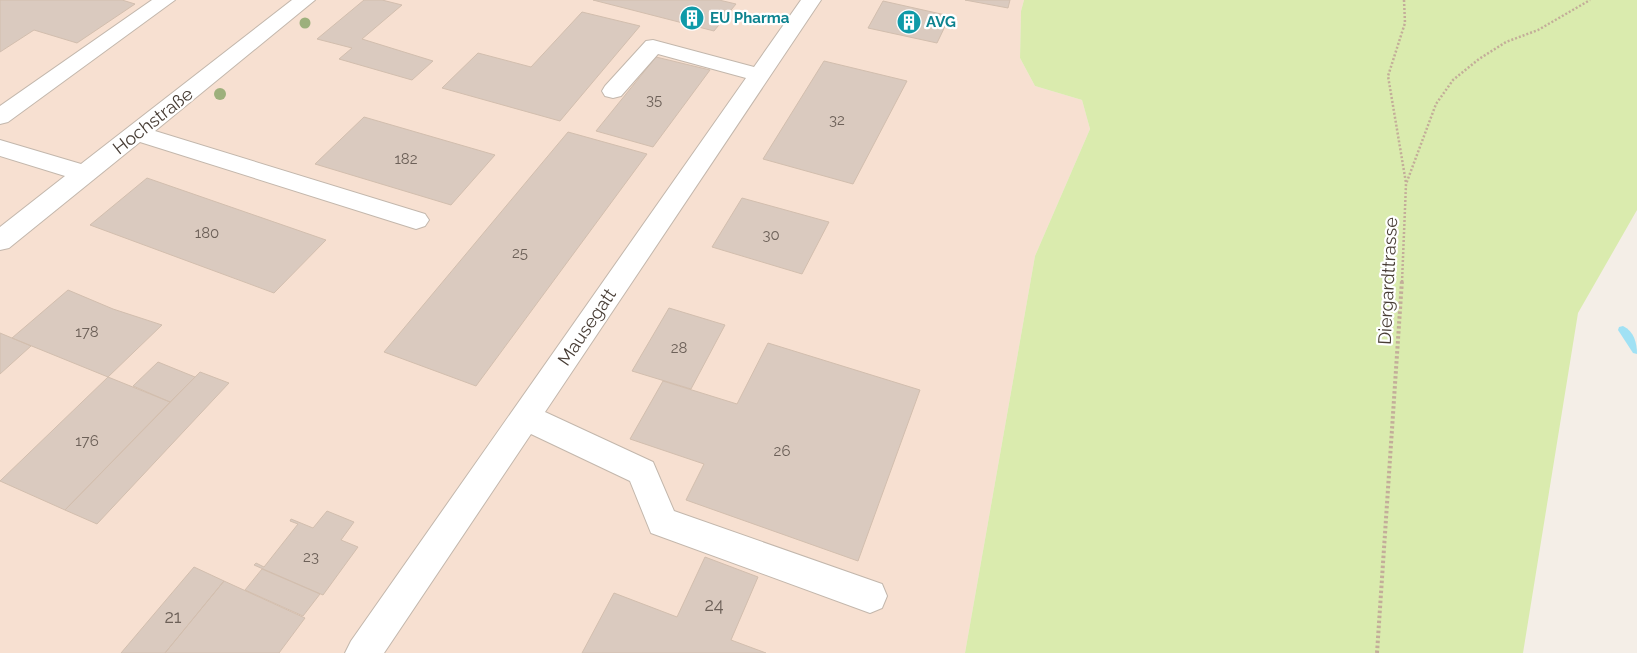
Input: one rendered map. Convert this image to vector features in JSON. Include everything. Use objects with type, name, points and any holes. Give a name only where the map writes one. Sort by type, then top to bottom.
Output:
[{"type":"street","points":[[0,117],[166,0]]},
{"type":"street","name":"Hochstraße","points":[[2,237],[85,174],[305,0]]},
{"type":"street","name":"Mausegatt","points":[[363,653],[811,0]]},
{"type":"street","points":[[613,91],[653,46],[759,75]]},
{"type":"street","points":[[137,133],[416,220]]},
{"type":"street","points":[[0,148],[85,174]]},
{"type":"street","points":[[525,417],[642,472],[662,522],[870,596]]},
{"type":"path","points":[[1404,0],[1405,23],[1388,76],[1406,184]]},
{"type":"path","name":"Diergardttrasse","points":[[1377,653],[1402,289],[1406,184],[1436,104],[1453,80],[1479,59],[1506,42],[1538,30],[1590,0]]},
{"type":"shaded area","points":[[0,0],[1024,0],[1021,11],[1020,58],[1035,86],[1082,100],[1090,129],[1035,256],[965,653],[0,653]]},
{"type":"green space","points":[[1024,0],[1637,0],[1637,210],[1578,313],[1523,653],[965,653],[1035,256],[1090,129],[1082,100],[1035,86],[1020,58],[1021,11]]},
{"type":"building","points":[[0,0],[122,0],[135,4],[77,43],[34,30],[0,52]]},
{"type":"building","points":[[364,0],[382,0],[402,5],[362,39],[433,61],[412,80],[339,59],[352,48],[317,39]]},
{"type":"building","name":"EU Pharma","points":[[593,0],[719,0],[736,4],[714,31]]},
{"type":"building","points":[[965,0],[1010,0],[1008,8]]},
{"type":"building","name":"AVG","points":[[883,1],[950,16],[937,43],[868,28]]},
{"type":"building","points":[[582,12],[640,26],[560,121],[442,88],[478,53],[531,67]]},
{"type":"building","points":[[656,57],[710,70],[653,147],[596,131]]},
{"type":"building","points":[[824,61],[907,81],[853,184],[763,159]]},
{"type":"building","points":[[364,117],[495,155],[451,205],[315,164]]},
{"type":"building","points":[[568,132],[647,154],[476,386],[384,352]]},
{"type":"building","points":[[147,178],[326,240],[274,293],[90,225]]},
{"type":"building","points":[[742,198],[829,222],[802,274],[712,247]]},
{"type":"building","points":[[68,290],[113,309],[162,325],[108,377],[12,338]]},
{"type":"building","points":[[669,308],[725,325],[691,389],[632,371]]},
{"type":"building","points":[[0,333],[31,346],[0,374]]},
{"type":"building","points":[[768,343],[920,390],[858,561],[686,500],[704,464],[630,439],[663,381],[737,404]]},
{"type":"building","points":[[158,362],[195,377],[170,402],[133,386]]},
{"type":"building","points":[[200,372],[229,383],[97,524],[65,510]]},
{"type":"building","points":[[108,377],[170,402],[65,510],[0,481]]},
{"type":"building","points":[[327,511],[354,522],[341,540],[358,547],[323,595],[254,565],[256,563],[264,567],[298,524],[290,521],[291,519],[313,528]]},
{"type":"building","points":[[705,557],[758,577],[731,640],[766,653],[582,653],[614,593],[677,617]]},
{"type":"building","points":[[194,567],[224,581],[165,653],[121,653]]},
{"type":"building","points":[[262,569],[320,594],[303,616],[245,590]]},
{"type":"building","points":[[224,581],[305,618],[279,653],[165,653]]},
{"type":"waterway","points":[[1623,330],[1637,350]]},
{"type":"place","name":"EU Pharma","points":[[692,18]]},
{"type":"place","name":"AVG","points":[[909,22]]}]
